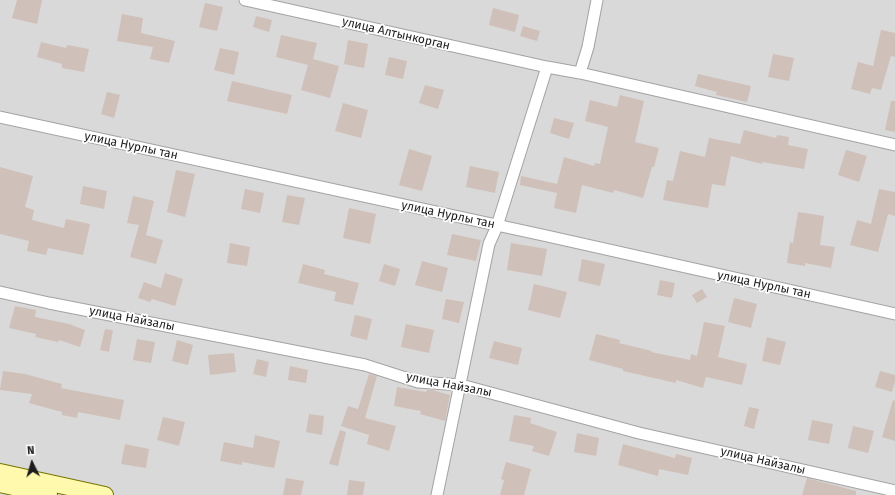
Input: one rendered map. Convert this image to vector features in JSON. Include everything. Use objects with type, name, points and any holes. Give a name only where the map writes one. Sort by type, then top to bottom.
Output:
[{"type":"street","name":"улица Алтынкорган","points":[[245,0],[547,67],[580,72],[895,145]]},
{"type":"street","points":[[580,72],[588,48],[597,0]]},
{"type":"street","points":[[437,495],[489,244],[497,226],[547,67]]},
{"type":"street","name":"улица Нурлы тан","points":[[0,117],[895,314]]},
{"type":"street","name":"улица Найзалы","points":[[0,292],[365,365],[418,382],[461,385],[639,433],[895,491]]},
{"type":"street","points":[[0,472],[105,495]]},
{"type":"street","points":[[0,484],[49,495]]},
{"type":"shaded area","points":[[0,0],[895,0],[895,495],[0,495]]},
{"type":"building","points":[[17,0],[42,0],[37,24],[12,18]]},
{"type":"building","points":[[205,3],[223,7],[217,31],[199,27]]},
{"type":"building","points":[[493,8],[519,15],[515,32],[489,25]]},
{"type":"building","points":[[122,14],[143,18],[141,33],[175,41],[169,63],[150,59],[153,47],[117,41]]},
{"type":"building","points":[[256,16],[272,20],[269,32],[253,27]]},
{"type":"building","points":[[523,26],[540,31],[537,41],[520,36]]},
{"type":"building","points":[[881,30],[895,33],[895,57],[891,56],[881,90],[872,88],[870,94],[851,89],[858,62],[873,66]]},
{"type":"building","points":[[281,35],[317,43],[313,59],[339,66],[330,98],[301,90],[308,65],[276,57]]},
{"type":"building","points":[[348,40],[368,44],[364,68],[344,64]]},
{"type":"building","points":[[41,42],[66,48],[67,45],[89,49],[84,72],[62,68],[62,64],[37,57]]},
{"type":"building","points":[[220,48],[239,52],[234,75],[214,70]]},
{"type":"building","points":[[773,54],[794,58],[789,81],[768,77]]},
{"type":"building","points":[[389,57],[407,61],[403,79],[385,75]]},
{"type":"building","points":[[698,74],[751,86],[747,102],[716,95],[717,92],[695,86]]},
{"type":"building","points":[[232,81],[292,95],[287,114],[227,101]]},
{"type":"building","points":[[425,85],[444,90],[438,109],[419,103]]},
{"type":"building","points":[[107,92],[120,95],[114,118],[101,114]]},
{"type":"building","points":[[620,95],[644,101],[635,142],[659,148],[643,198],[614,190],[613,193],[582,185],[576,213],[554,208],[557,193],[520,185],[521,176],[557,184],[564,157],[594,166],[595,163],[600,164],[608,127],[585,121],[590,100],[617,107]]},
{"type":"building","points":[[891,101],[895,101],[895,132],[885,130]]},
{"type":"building","points":[[343,103],[368,110],[361,138],[335,131]]},
{"type":"building","points":[[554,118],[574,123],[569,139],[550,133]]},
{"type":"building","points":[[744,130],[776,138],[777,135],[789,137],[788,145],[808,149],[804,169],[762,162],[762,164],[731,156],[725,186],[712,184],[708,208],[663,200],[667,180],[673,181],[680,151],[705,157],[709,138],[740,144]]},
{"type":"building","points":[[409,149],[432,156],[422,191],[399,185]]},
{"type":"building","points":[[846,150],[867,156],[859,182],[838,175]]},
{"type":"building","points":[[470,166],[499,172],[495,193],[466,187]]},
{"type":"building","points":[[0,167],[33,176],[25,207],[34,210],[32,220],[64,228],[66,219],[90,224],[83,255],[48,248],[46,255],[27,251],[29,241],[0,234]]},
{"type":"building","points":[[176,170],[195,174],[185,217],[167,212]]},
{"type":"building","points":[[83,186],[107,191],[104,209],[80,204]]},
{"type":"building","points":[[245,189],[264,193],[260,213],[241,209]]},
{"type":"building","points":[[879,189],[895,192],[895,216],[888,214],[878,252],[850,245],[857,220],[871,224]]},
{"type":"building","points":[[287,195],[305,198],[299,225],[282,222]]},
{"type":"building","points":[[133,196],[154,201],[146,235],[163,240],[156,264],[130,257],[139,225],[127,223]]},
{"type":"building","points":[[349,208],[376,214],[370,244],[343,238]]},
{"type":"building","points":[[798,212],[824,216],[820,245],[835,247],[831,268],[805,263],[805,266],[787,263],[790,242],[793,243]]},
{"type":"building","points":[[452,234],[481,240],[476,261],[447,255]]},
{"type":"building","points":[[230,243],[250,247],[247,266],[227,263]]},
{"type":"building","points":[[511,243],[547,249],[542,276],[507,270]]},
{"type":"building","points":[[582,259],[605,264],[600,286],[578,281]]},
{"type":"building","points":[[422,261],[448,268],[442,292],[415,285]]},
{"type":"building","points":[[303,264],[325,270],[324,274],[359,283],[353,305],[334,301],[336,292],[298,283]]},
{"type":"building","points":[[384,264],[400,269],[395,286],[379,281]]},
{"type":"building","points":[[165,273],[183,279],[175,306],[152,299],[150,302],[138,298],[144,282],[161,288]]},
{"type":"building","points":[[660,280],[675,283],[672,298],[657,295]]},
{"type":"building","points":[[534,284],[567,292],[560,318],[528,310]]},
{"type":"building","points":[[702,289],[707,297],[697,303],[692,295]]},
{"type":"building","points":[[734,298],[757,304],[751,328],[728,322]]},
{"type":"building","points":[[446,299],[464,302],[459,323],[442,319]]},
{"type":"building","points":[[15,306],[36,310],[35,317],[69,324],[85,330],[80,347],[59,340],[58,342],[35,337],[36,334],[9,328]]},
{"type":"building","points":[[355,315],[372,319],[367,340],[350,336]]},
{"type":"building","points":[[704,322],[725,326],[718,357],[747,364],[742,385],[706,377],[703,388],[676,380],[676,383],[623,371],[623,369],[589,360],[596,334],[620,340],[619,343],[652,351],[651,352],[690,360],[691,354],[697,356]]},
{"type":"building","points":[[406,324],[434,330],[429,353],[401,347]]},
{"type":"building","points":[[105,329],[113,330],[109,352],[100,350]]},
{"type":"building","points":[[767,337],[786,342],[780,365],[762,361]]},
{"type":"building","points":[[137,339],[155,342],[151,363],[133,360]]},
{"type":"building","points":[[177,340],[193,345],[188,365],[172,361]]},
{"type":"building","points":[[494,341],[522,348],[518,365],[489,358]]},
{"type":"building","points":[[234,353],[236,372],[210,375],[208,355]]},
{"type":"building","points":[[257,359],[269,362],[266,377],[253,374]]},
{"type":"building","points":[[290,366],[308,370],[306,383],[288,380]]},
{"type":"building","points":[[3,371],[25,374],[62,384],[61,388],[124,400],[120,420],[78,412],[77,418],[62,415],[62,412],[29,403],[32,394],[0,390]]},
{"type":"building","points":[[880,371],[895,375],[892,392],[875,387]]},
{"type":"building","points":[[369,374],[377,376],[365,418],[396,426],[389,451],[367,444],[369,435],[341,426],[348,406],[358,409]]},
{"type":"building","points":[[397,387],[426,392],[427,390],[432,390],[450,395],[445,421],[420,414],[421,411],[394,406]]},
{"type":"building","points":[[893,400],[895,401],[895,441],[882,437]]},
{"type":"building","points":[[749,407],[759,409],[754,429],[744,426]]},
{"type":"building","points":[[309,414],[324,416],[322,435],[306,432]]},
{"type":"building","points":[[514,415],[531,418],[530,423],[557,432],[549,456],[532,451],[534,446],[509,441]]},
{"type":"building","points":[[163,417],[185,422],[179,446],[157,440]]},
{"type":"building","points":[[812,420],[833,424],[829,444],[808,440]]},
{"type":"building","points":[[853,426],[874,431],[868,453],[848,448]]},
{"type":"building","points":[[340,430],[346,432],[338,466],[329,464]]},
{"type":"building","points":[[577,433],[599,438],[596,456],[574,452]]},
{"type":"building","points":[[255,435],[280,441],[274,468],[242,462],[242,465],[220,461],[224,442],[253,448]]},
{"type":"building","points":[[125,444],[149,449],[146,468],[121,464]]},
{"type":"building","points":[[623,444],[675,458],[676,454],[692,458],[688,475],[659,469],[658,476],[618,465]]},
{"type":"building","points":[[506,462],[531,469],[524,495],[500,495],[504,480],[501,479]]},
{"type":"building","points":[[286,478],[304,481],[301,495],[283,495]]},
{"type":"building","points":[[807,478],[856,491],[856,495],[802,495]]},
{"type":"building","points":[[349,480],[365,482],[363,495],[347,495]]}]
